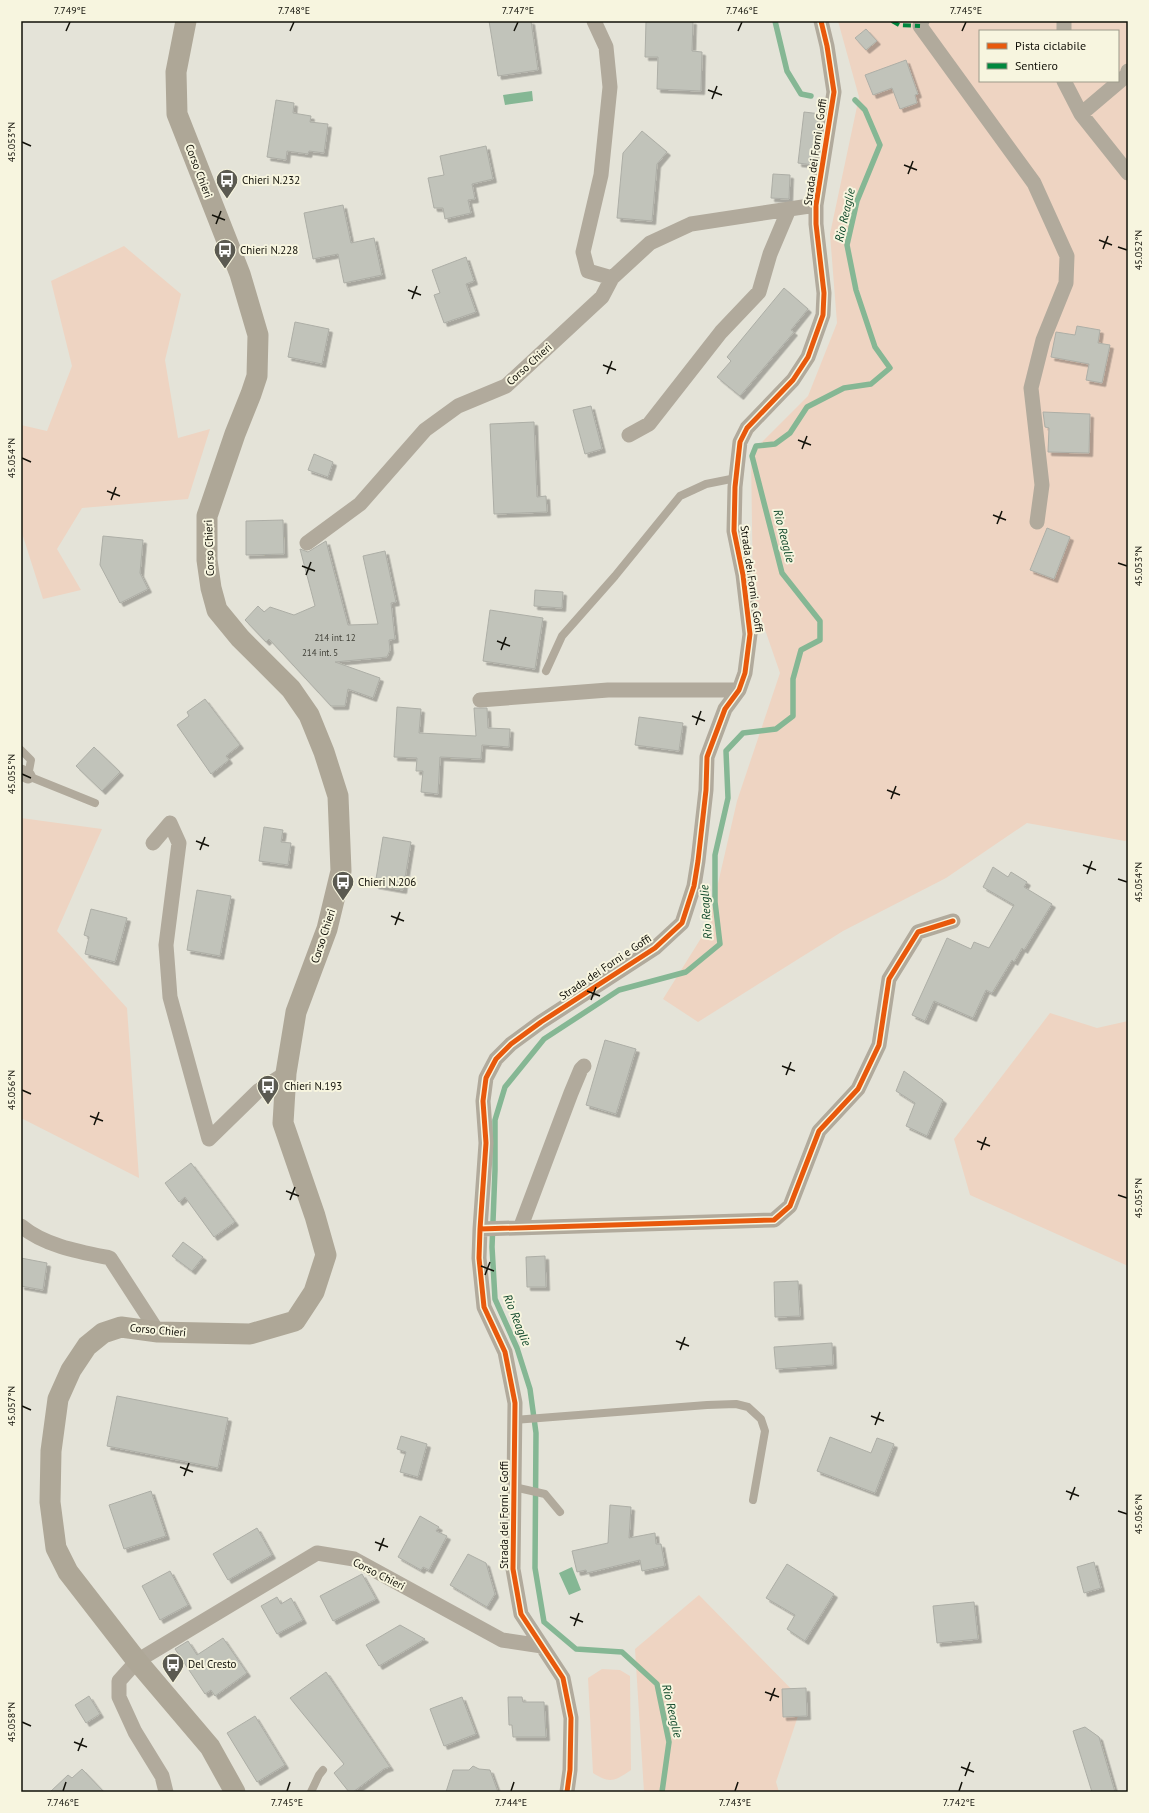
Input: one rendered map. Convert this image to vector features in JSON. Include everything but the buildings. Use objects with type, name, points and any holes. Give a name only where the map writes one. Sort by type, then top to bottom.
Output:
[{"type":"main road","name":"Corso Chieri","points":[[186,21],[176,72],[177,114],[240,274],[258,335],[257,376],[217,483],[207,516],[207,560],[211,588],[217,610],[240,638],[291,689],[309,715],[324,752],[338,796],[341,870],[327,929],[296,1012],[286,1073],[283,1123],[315,1216],[326,1255],[314,1292],[295,1321],[250,1334],[158,1332],[121,1327],[103,1334],[87,1346],[71,1370],[58,1399],[51,1451],[50,1502],[56,1548],[68,1572],[137,1661],[210,1748],[235,1792]]},
{"type":"street","points":[[594,21],[606,47],[610,87],[602,175],[583,252],[588,271],[612,278]]},
{"type":"street","name":"Strada dei Forni e Goffi","points":[[567,1792],[570,1770],[571,1718],[563,1678],[521,1614],[514,1569],[520,1488],[520,1419],[515,1403],[505,1352],[484,1307],[479,1258],[486,1143],[483,1102],[486,1078],[496,1059],[511,1044],[541,1022],[655,948],[682,923],[694,886],[706,790],[706,757],[725,709],[739,690],[745,673],[750,634],[743,575],[734,531],[736,478],[740,442],[747,428],[794,380],[808,357],[823,315],[824,293],[816,224],[816,206],[834,92],[827,46],[821,21]]},
{"type":"street","points":[[922,21],[920,26],[1034,183],[1067,256],[1066,284],[1043,340],[1031,388],[1042,485],[1037,522]]},
{"type":"street","points":[[1119,82],[1127,75],[1128,71]]},
{"type":"street","points":[[1065,82],[1081,114],[1128,173]]},
{"type":"street","points":[[1081,114],[1119,82]]},
{"type":"street","name":"Strada dei Forni e Goffi","points":[[612,278],[650,244],[692,224],[816,206]]},
{"type":"street","name":"Strada dei Forni e Goffi","points":[[628,435],[649,424],[721,332],[759,292],[770,254],[789,209]]},
{"type":"street","name":"Corso Chieri","points":[[307,543],[360,504],[425,430],[458,406],[506,386],[602,297],[612,278]]},
{"type":"street","points":[[480,700],[608,690],[739,690]]},
{"type":"street","points":[[153,843],[170,823],[179,843],[166,945],[170,997],[209,1139],[258,1091],[286,1073]]},
{"type":"street","points":[[481,1228],[774,1220],[790,1206],[819,1131],[858,1089],[879,1045],[889,979],[918,932],[953,921]]},
{"type":"street","points":[[514,1226],[581,1069],[584,1066]]},
{"type":"street","points":[[21,1226],[53,1244],[88,1254],[110,1258],[158,1332]]},
{"type":"street","name":"Corso Chieri","points":[[137,1661],[317,1553],[354,1559],[502,1640],[542,1646]]},
{"type":"street","points":[[137,1661],[119,1681],[120,1697],[135,1732],[162,1776],[166,1792]]},
{"type":"lane","points":[[546,671],[562,636],[625,564],[680,496],[706,484],[736,478]]},
{"type":"lane","points":[[21,750],[31,760],[24,774],[95,803]]},
{"type":"lane","points":[[520,1419],[714,1405],[736,1404],[748,1407],[761,1419],[765,1431],[753,1500]]},
{"type":"lane","points":[[520,1488],[545,1494],[560,1512]]},
{"type":"lane","points":[[311,1792],[323,1770]]},
{"type":"shaded area","points":[[838,21],[1128,21],[1128,840],[1125,841],[1027,823],[946,878],[843,931],[698,1022],[663,999],[708,927],[737,801],[780,673],[753,595],[751,453],[808,396],[837,323],[830,234],[859,97]]},
{"type":"shaded area","points":[[532,91],[533,101],[505,105],[503,95]]},
{"type":"shaded area","points":[[124,246],[181,294],[165,360],[178,438],[210,429],[188,499],[82,508],[57,549],[81,590],[43,599],[21,530],[21,425],[47,431],[72,366],[51,281]]},
{"type":"shaded area","points":[[21,818],[102,829],[57,931],[127,1008],[139,1178],[21,1118]]},
{"type":"shaded area","points":[[1050,1013],[1097,1028],[1128,1021],[1128,1266],[970,1195],[954,1139]]},
{"type":"shaded area","points":[[572,1567],[581,1590],[569,1595],[559,1573]]},
{"type":"shaded area","points":[[699,1595],[803,1701],[776,1782],[779,1792],[644,1792],[635,1649]]},
{"type":"shaded area","points":[[602,1669],[620,1670],[630,1676],[631,1770],[621,1777],[612,1780],[604,1779],[593,1773],[588,1678]]},
{"type":"waterway","name":"Rio Reaglie","points":[[775,21],[787,71],[801,94],[811,96]]},
{"type":"waterway","name":"Rio Reaglie","points":[[662,1792],[669,1742],[657,1684],[622,1652],[576,1649],[544,1622],[535,1568],[536,1433],[530,1389],[517,1348],[495,1299],[492,1247],[495,1120],[505,1087],[544,1039],[619,990],[686,972],[720,944],[715,902],[715,855],[728,798],[726,751],[743,733],[776,729],[793,716],[793,679],[801,650],[820,640],[820,621],[782,573],[752,456],[756,446],[775,444],[790,433],[807,407],[844,388],[871,384],[890,368],[875,347],[856,290],[847,245],[857,201],[880,145],[865,110],[855,100]]},
{"type":"marked path","points":[[892,21],[899,25],[920,26]]},
{"type":"cycle path","points":[[567,1792],[570,1770],[571,1718],[563,1678],[521,1614],[513,1569],[515,1403],[505,1352],[484,1307],[479,1258],[486,1143],[483,1101],[486,1078],[496,1059],[511,1044],[541,1022],[655,948],[682,923],[694,886],[706,790],[707,757],[725,709],[739,690],[745,673],[750,634],[743,575],[734,531],[735,487],[740,442],[747,428],[793,380],[808,357],[823,315],[824,293],[816,224],[816,205],[834,92],[827,46],[821,21]]},
{"type":"cycle path","points":[[480,1229],[774,1220],[790,1206],[819,1131],[858,1089],[879,1045],[889,979],[918,932],[953,921]]},
{"type":"place","name":"Chieri N.232","points":[[227,200]]},
{"type":"place","name":"Chieri N.228","points":[[225,270]]},
{"type":"place","name":"Chieri N.206","points":[[343,902]]},
{"type":"place","name":"Chieri N.193","points":[[268,1106]]},
{"type":"place","name":"Del Cresto","points":[[173,1684]]}]
